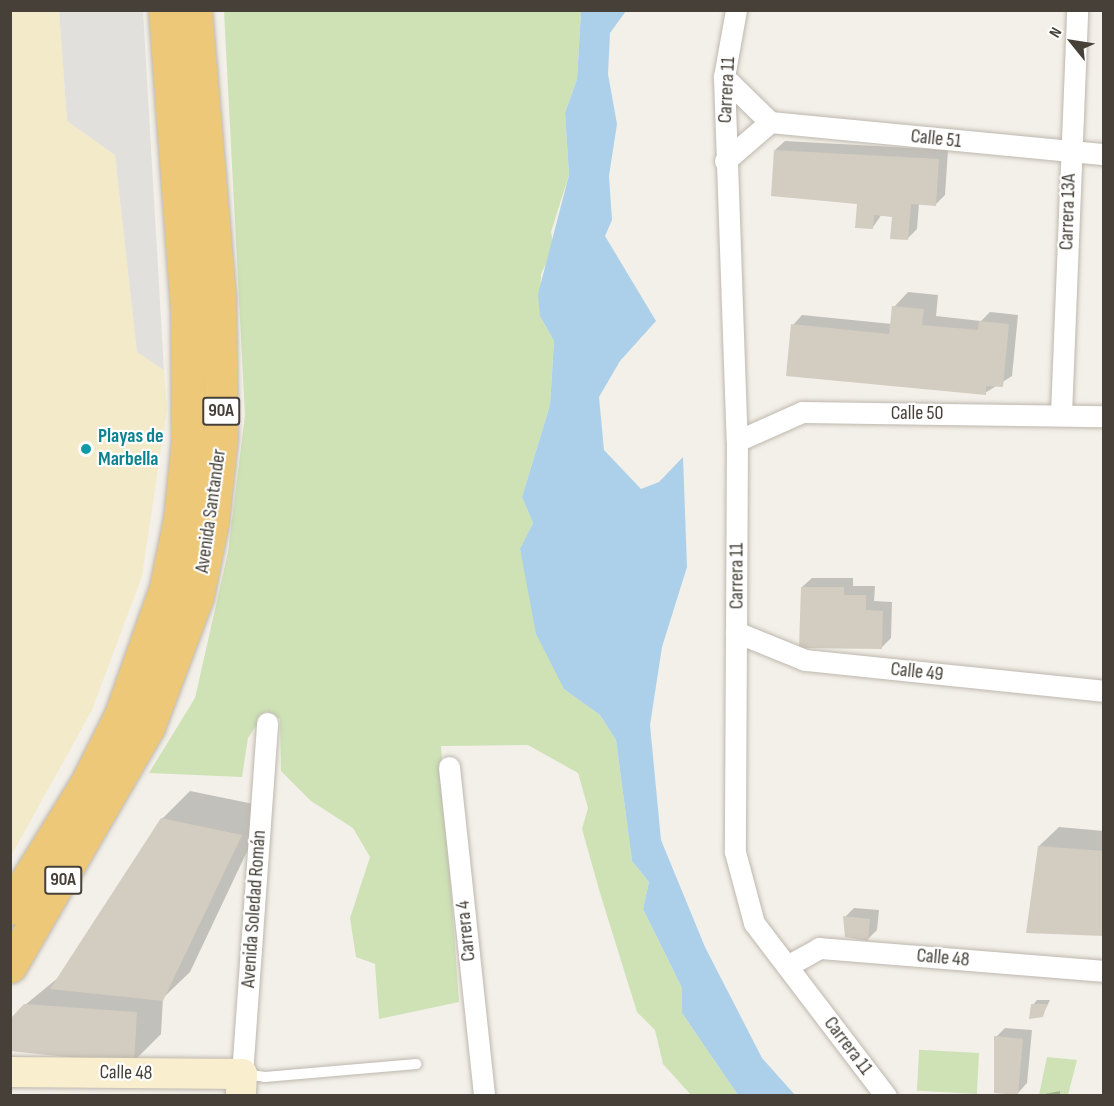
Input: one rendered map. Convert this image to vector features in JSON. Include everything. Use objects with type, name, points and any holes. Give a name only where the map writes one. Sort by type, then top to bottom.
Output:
[{"type":"highway","name":"Avenida Santander","points":[[10,908],[88,781],[121,715],[166,588],[180,519],[188,440],[187,309],[165,10]]},
{"type":"highway","name":"Avenida Santander","points":[[10,966],[148,727],[197,596],[212,522],[221,436],[219,297],[195,10]]},
{"type":"street","name":"Carrera 11","points":[[736,10],[724,77],[725,161],[737,441],[735,852],[754,922],[886,1095]]},
{"type":"street","name":"Carrera 13A","points":[[1061,414],[1077,10]]},
{"type":"street","points":[[724,77],[770,122],[725,161]]},
{"type":"street","name":"Calle 51","points":[[770,122],[1070,153],[1104,154]]},
{"type":"street","name":"Calle 50","points":[[737,441],[802,412],[1104,416]]},
{"type":"street","name":"Calle 49","points":[[736,632],[805,660],[1104,691]]},
{"type":"street","name":"Avenida Soledad Román","points":[[242,1085],[267,723]]},
{"type":"street","name":"Carrera 4","points":[[449,767],[484,1095]]},
{"type":"street","name":"Calle 48","points":[[787,966],[819,948],[1104,971]]},
{"type":"street","name":"Calle 48","points":[[10,1072],[242,1085]]},
{"type":"lane","points":[[242,1085],[265,1077],[416,1064]]},
{"type":"green space","points":[[224,11],[581,11],[577,79],[565,113],[569,175],[551,232],[554,247],[541,274],[540,316],[554,341],[550,405],[522,497],[533,523],[520,550],[564,689],[600,715],[616,740],[632,861],[649,882],[643,909],[682,988],[682,1013],[738,1095],[691,1095],[663,1064],[655,1030],[637,1012],[600,893],[582,829],[588,808],[578,773],[528,745],[441,746],[459,1002],[379,1019],[375,964],[356,957],[350,918],[370,857],[353,828],[311,801],[281,771],[280,719],[266,711],[248,738],[242,777],[149,773],[195,698],[228,552],[245,415]]},
{"type":"green space","points":[[919,1050],[979,1053],[977,1094],[917,1091]]},
{"type":"green space","points":[[1047,1057],[1077,1060],[1068,1095],[1039,1095]]},
{"type":"sand","name":"Playas de Marbella","points":[[11,11],[59,11],[67,121],[115,155],[137,352],[164,370],[167,409],[142,576],[92,710],[11,856]]},
{"type":"shaded area","points":[[59,11],[143,11],[164,370],[137,352],[115,155],[67,121]]},
{"type":"water","points":[[581,11],[626,11],[610,33],[608,74],[617,124],[609,176],[612,220],[605,236],[656,321],[620,361],[599,397],[604,450],[641,489],[659,482],[683,457],[687,567],[662,647],[650,725],[661,840],[705,947],[762,1058],[795,1095],[738,1095],[682,1013],[682,988],[643,909],[649,882],[632,861],[616,740],[600,715],[564,689],[536,634],[520,549],[533,523],[522,497],[550,405],[554,341],[540,316],[538,294],[569,175],[565,113],[577,79]]},
{"type":"building","points":[[774,150],[939,159],[936,206],[911,204],[908,240],[890,239],[892,217],[874,215],[873,229],[855,228],[857,204],[771,196]]},
{"type":"building","points":[[892,306],[924,309],[922,325],[978,330],[979,321],[1009,324],[1003,387],[986,386],[986,395],[786,376],[791,324],[889,334]]},
{"type":"building","points":[[801,587],[844,587],[844,595],[866,595],[866,610],[883,611],[882,649],[799,648]]},
{"type":"building","points":[[161,818],[242,835],[163,1001],[50,989]]},
{"type":"building","points":[[1038,846],[1104,851],[1104,936],[1026,933]]},
{"type":"building","points":[[843,916],[870,919],[868,941],[845,937]]},
{"type":"building","points":[[24,1004],[137,1012],[134,1064],[10,1051],[10,1019]]},
{"type":"building","points":[[1031,1004],[1047,1004],[1043,1017],[1029,1019]]},
{"type":"building","points":[[994,1036],[1023,1039],[1018,1095],[994,1093]]},
{"type":"place","name":"Playas de Marbella","points":[[86,449]]}]
